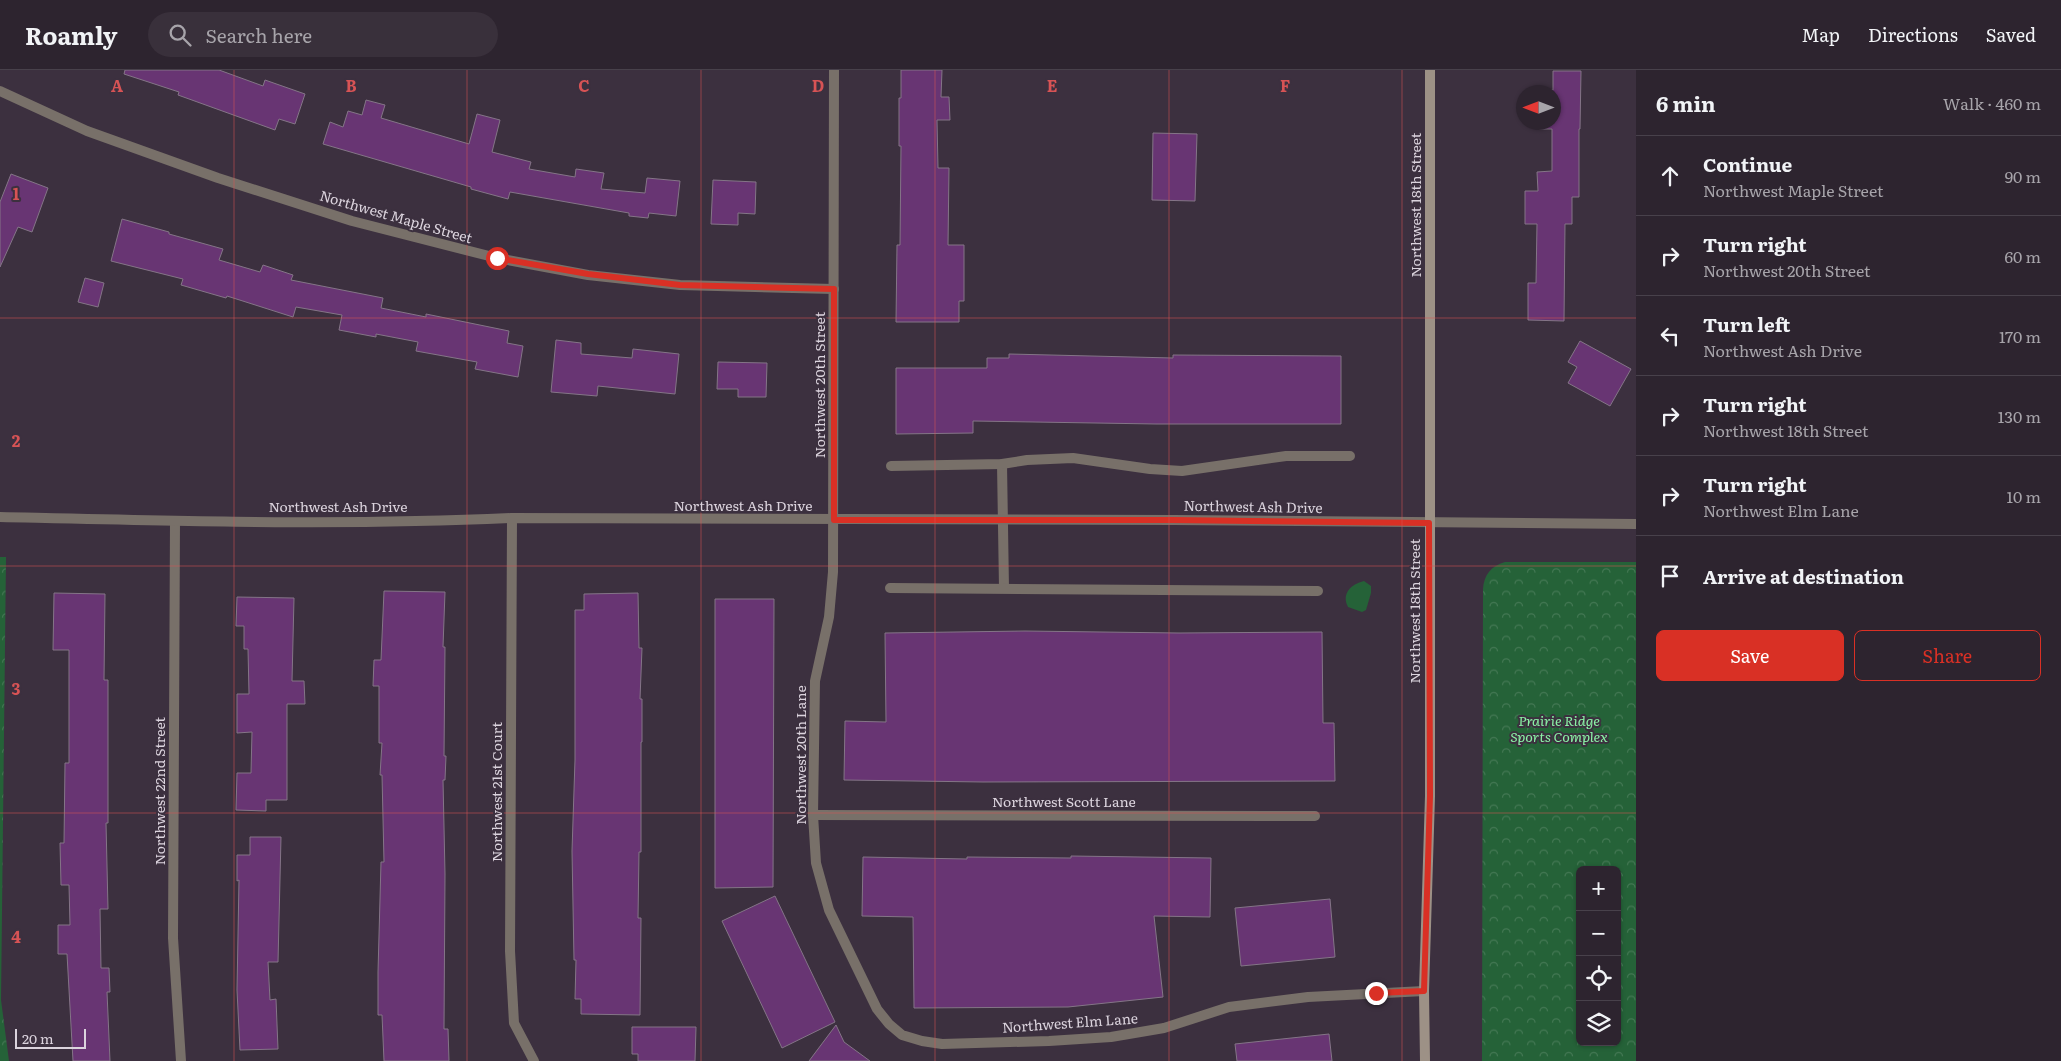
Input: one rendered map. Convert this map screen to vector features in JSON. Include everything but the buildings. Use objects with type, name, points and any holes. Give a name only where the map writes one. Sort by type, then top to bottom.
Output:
[{"type":"main road","name":"Northwest 18th Street","points":[[1425,1061],[1424,991],[1430,796],[1430,70]]},
{"type":"street","name":"Northwest 20th Street","points":[[834,70],[834,520]]},
{"type":"street","name":"Northwest Maple Street","points":[[0,91],[87,130],[218,178],[352,221],[497,258],[588,274],[680,285],[834,289]]},
{"type":"street","points":[[891,466],[1002,464],[1027,460],[1073,458],[1150,469],[1182,471],[1286,456],[1350,456]]},
{"type":"street","points":[[1002,464],[1004,588]]},
{"type":"street","name":"Northwest Ash Drive","points":[[0,517],[174,521],[455,521],[512,518],[1636,524]]},
{"type":"street","name":"Northwest 21st Court","points":[[512,518],[510,952],[514,1023],[534,1061]]},
{"type":"street","name":"Northwest 20th Lane","points":[[834,520],[834,572],[829,616],[815,681],[813,815],[816,863],[829,910],[864,981]]},
{"type":"street","name":"Northwest 22nd Street","points":[[174,521],[173,938],[182,1061]]},
{"type":"street","points":[[890,588],[1318,591]]},
{"type":"street","name":"Northwest Scott Lane","points":[[813,815],[1315,816]]},
{"type":"street","name":"Northwest Elm Lane","points":[[864,981],[878,1009],[889,1024],[902,1035],[942,1044],[1111,1037],[1164,1028],[1229,1007],[1308,997],[1424,991]]},
{"type":"green space","points":[[0,557],[6,557],[1,1000],[9,1061],[0,1061]]},
{"type":"green space","name":"Prairie Ridge Sports Complex","points":[[1505,562],[1636,562],[1636,1061],[1482,1061],[1483,589],[1485,579],[1496,566]]},
{"type":"green space","points":[[1364,581],[1371,586],[1371,593],[1366,610],[1362,612],[1348,607],[1346,598],[1351,587]]},
{"type":"route","points":[[497,258],[588,274],[680,285],[834,289],[834,520],[1173,520],[1429,523],[1430,796],[1424,991],[1376,993]]}]
